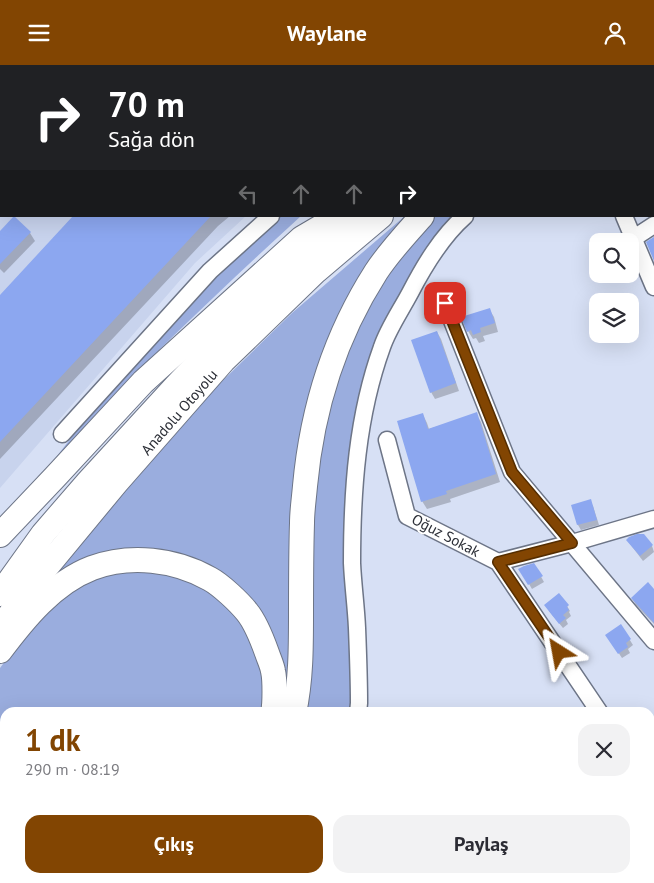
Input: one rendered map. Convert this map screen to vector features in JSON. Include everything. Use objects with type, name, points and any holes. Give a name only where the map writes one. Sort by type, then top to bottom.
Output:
[{"type":"highway","points":[[0,535],[143,382],[302,238],[338,217]]},
{"type":"highway","name":"Anadolu Otoyolu","points":[[0,594],[44,534],[88,482],[176,386],[239,320],[353,217]]},
{"type":"highway","name":"Anadolu Otoyolu","points":[[0,629],[25,593],[116,483],[222,361],[316,271],[380,217]]},
{"type":"highway","points":[[295,707],[301,665],[302,520],[307,469],[320,399],[342,335],[359,301],[377,271],[421,217]]},
{"type":"highway","points":[[0,651],[20,625],[50,594],[74,577],[114,562],[160,561],[182,566],[211,579],[248,613],[260,635],[273,672],[274,707]]},
{"type":"street","points":[[62,434],[210,271],[270,217]]},
{"type":"street","points":[[359,707],[357,628],[352,565],[354,502],[359,439],[371,378],[383,344],[420,273],[437,247],[458,221],[464,217]]},
{"type":"street","points":[[624,217],[632,233]]},
{"type":"street","points":[[639,234],[654,225]]},
{"type":"street","points":[[639,250],[654,287]]},
{"type":"street","points":[[445,303],[512,472],[654,641]]},
{"type":"street","name":"Oğuz Sokak","points":[[387,440],[407,516],[498,562],[596,707]]},
{"type":"street","points":[[498,562],[654,519]]},
{"type":"shaded area","points":[[0,217],[245,217],[195,263],[0,488]]},
{"type":"shaded area","points":[[276,217],[300,217],[146,363],[97,413],[44,473],[108,390],[185,303]]},
{"type":"shaded area","points":[[404,217],[406,217],[336,329],[291,682],[281,680],[201,563],[49,581],[69,550],[209,394],[292,313]]},
{"type":"shaded area","points":[[435,217],[452,217],[444,224],[423,255],[366,377],[351,707],[306,707],[312,661],[314,499],[321,444],[331,396],[348,348],[366,308],[394,265],[425,226]]},
{"type":"shaded area","points":[[152,570],[196,584],[206,589],[222,602],[243,628],[254,646],[263,677],[262,707],[0,707],[0,668],[29,629],[69,591],[96,578],[125,571]]},
{"type":"building","points":[[15,217],[31,232],[0,264],[0,231]]},
{"type":"building","points":[[72,217],[210,217],[0,442],[0,295]]},
{"type":"building","points":[[654,237],[654,261],[646,242]]},
{"type":"building","points":[[490,308],[495,323],[480,328],[481,332],[473,335],[471,330],[467,332],[461,317]]},
{"type":"building","points":[[437,331],[456,383],[430,393],[411,340]]},
{"type":"building","points":[[477,412],[496,474],[446,491],[447,494],[421,502],[397,421],[423,413],[428,429]]},
{"type":"building","points":[[591,499],[597,520],[577,525],[571,505]]},
{"type":"building","points":[[637,534],[644,534],[653,545],[640,556],[626,540]]},
{"type":"building","points":[[534,563],[543,576],[528,585],[518,569]]},
{"type":"building","points":[[648,582],[654,589],[654,623],[631,598]]},
{"type":"building","points":[[559,593],[569,605],[567,607],[569,610],[563,615],[566,618],[559,624],[544,605]]},
{"type":"building","points":[[621,624],[631,639],[626,643],[628,647],[618,654],[605,635]]},
{"type":"route","points":[[445,303],[512,472],[572,543],[498,562],[559,652]]}]
